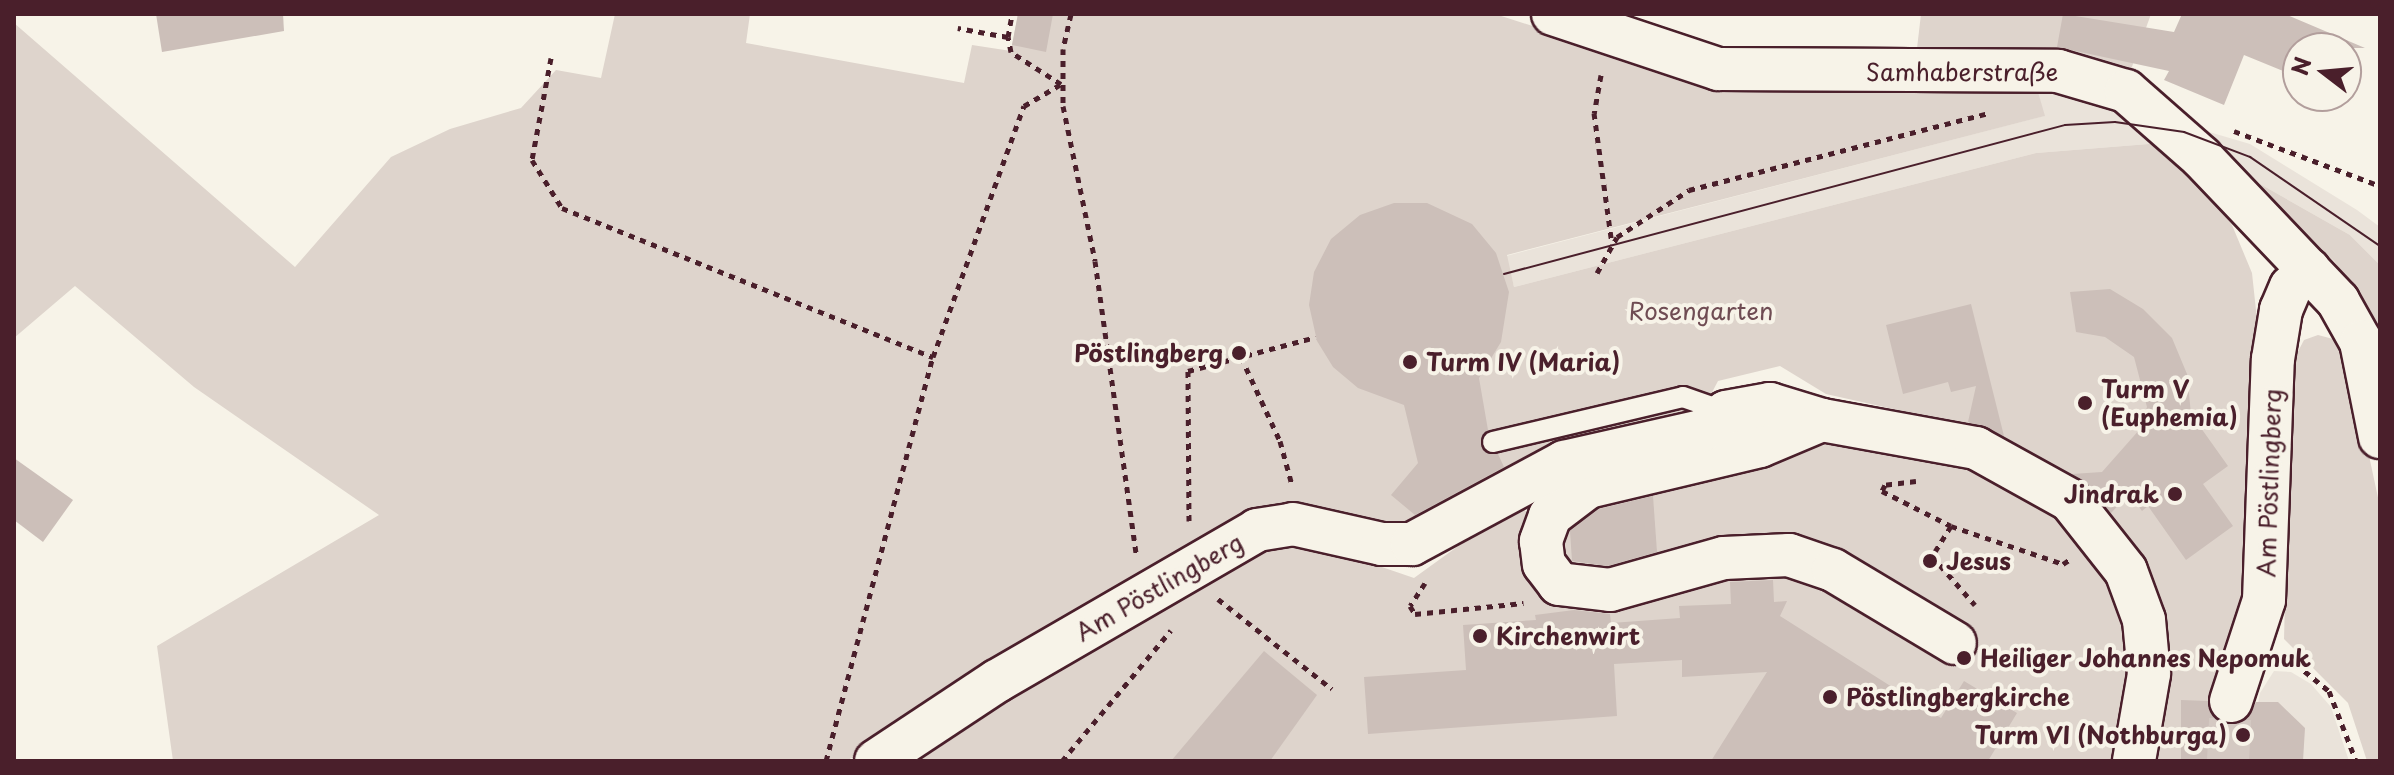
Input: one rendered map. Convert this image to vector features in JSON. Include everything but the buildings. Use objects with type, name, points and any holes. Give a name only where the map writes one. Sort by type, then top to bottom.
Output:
[{"type":"street","name":"Samhaberstraße","points":[[1553,14],[1700,65],[1748,72],[2013,69],[2107,81],[2201,157],[2309,269],[2351,320],[2361,342],[2380,437]]},
{"type":"street","name":"Am Pöstlingberg","points":[[2231,701],[2252,642],[2269,553],[2273,359],[2281,310],[2291,287],[2309,269]]},
{"type":"street","name":"Am Pöstlingberg","points":[[876,761],[1142,596],[1200,581],[1257,530],[1293,524],[1382,544],[1412,544],[1564,462],[1702,431],[1726,412],[1770,404],[1822,420],[1976,448],[2041,479],[2087,519],[2126,571],[2144,620],[2149,674],[2134,761]]},
{"type":"street","points":[[1822,420],[1760,446],[1601,484],[1563,501],[1541,541],[1544,564],[1559,584],[1610,590],[1724,558],[1789,555],[1833,570],[1968,629]]},
{"type":"lane","points":[[1493,442],[1683,397],[1726,412]]},
{"type":"path","points":[[1012,14],[1008,37],[1011,52],[1061,84]]},
{"type":"path","points":[[1071,14],[1061,84],[1095,261],[1142,596]]},
{"type":"path","points":[[958,28],[1008,37]]},
{"type":"path","points":[[1612,245],[1594,100],[1598,75],[1613,79],[1623,39]]},
{"type":"path","points":[[551,58],[532,160],[562,208],[933,357]]},
{"type":"path","points":[[826,761],[933,357],[1024,106],[1061,84]]},
{"type":"path","points":[[1597,273],[1612,245],[1639,219],[1698,187],[1999,111]]},
{"type":"path","points":[[2220,125],[2380,186]]},
{"type":"path","points":[[1316,337],[1188,371],[1200,581],[1332,689]]},
{"type":"path","points":[[1894,483],[1885,485],[1886,497],[1951,526],[2063,564],[2078,554]]},
{"type":"path","points":[[1951,526],[1932,556],[1968,629]]},
{"type":"path","points":[[1430,575],[1410,606],[1415,614],[1531,602],[1559,584]]},
{"type":"path","points":[[2252,642],[2300,664],[2329,691],[2356,761]]},
{"type":"shaded area","points":[[2036,85],[2103,97],[2161,143],[2036,153],[1514,287],[1506,256],[2044,116]]},
{"type":"shaded area","points":[[2182,124],[2250,144],[2357,210],[2380,227],[2380,265],[2350,235],[2209,155]]},
{"type":"shaded area","points":[[2274,671],[2291,672],[2311,684],[2331,707],[2349,761],[2247,761],[2260,693]]},
{"type":"green space","name":"Rosengarten","points":[[615,14],[750,14],[746,43],[964,83],[972,45],[1011,51],[1018,14],[1495,14],[1655,65],[2036,85],[2045,116],[1507,255],[1514,287],[2036,153],[2161,143],[2200,180],[2232,225],[2252,273],[2258,329],[2250,564],[2219,678],[2213,761],[2144,761],[2165,638],[1992,441],[1929,417],[1826,394],[1780,366],[1718,381],[1698,419],[1420,530],[1306,510],[846,761],[173,761],[157,646],[379,515],[194,387],[75,286],[14,338],[14,23],[295,267],[391,157],[450,129],[521,108],[556,70],[601,78]]},
{"type":"green space","points":[[1921,14],[2151,14],[2129,75],[1916,57]]},
{"type":"green space","points":[[2209,155],[2350,235],[2380,265],[2380,355],[2363,301],[2334,261]]},
{"type":"green space","points":[[2318,335],[2337,340],[2350,367],[2380,507],[2380,761],[2367,761],[2348,703],[2284,639],[2291,365],[2304,340]]},
{"type":"green space","points":[[1843,441],[1972,459],[2025,479],[2067,509],[2099,553],[2135,646],[2127,761],[891,761],[1256,544],[1335,551],[1414,578],[1515,505],[1536,517],[1531,571],[1546,590],[1568,601],[1601,604],[1646,596],[1757,565],[1786,568],[1809,581],[1831,546],[1718,547],[1575,572],[1561,559],[1556,538],[1567,517],[1593,497]]},
{"type":"tunnel","points":[[2228,761],[2231,701]]},
{"type":"tram line","points":[[1504,274],[2065,125],[2115,122],[2184,132],[2250,157],[2380,246]]},
{"type":"place","name":"Pöstlingberg","points":[[1239,353]]},
{"type":"place","name":"Turm IV (Maria)","points":[[1410,362]]},
{"type":"place","name":"Turm V (Euphemia)","points":[[2085,403]]},
{"type":"place","name":"Jindrak","points":[[2175,494]]},
{"type":"place","name":"Jesus","points":[[1930,561]]},
{"type":"place","name":"Kirchenwirt","points":[[1480,636]]},
{"type":"place","name":"Heiliger Johannes Nepomuk","points":[[1964,658]]},
{"type":"place","name":"Pöstlingbergkirche","points":[[1830,697]]},
{"type":"place","name":"Turm VI (Nothburga)","points":[[2243,735]]}]
